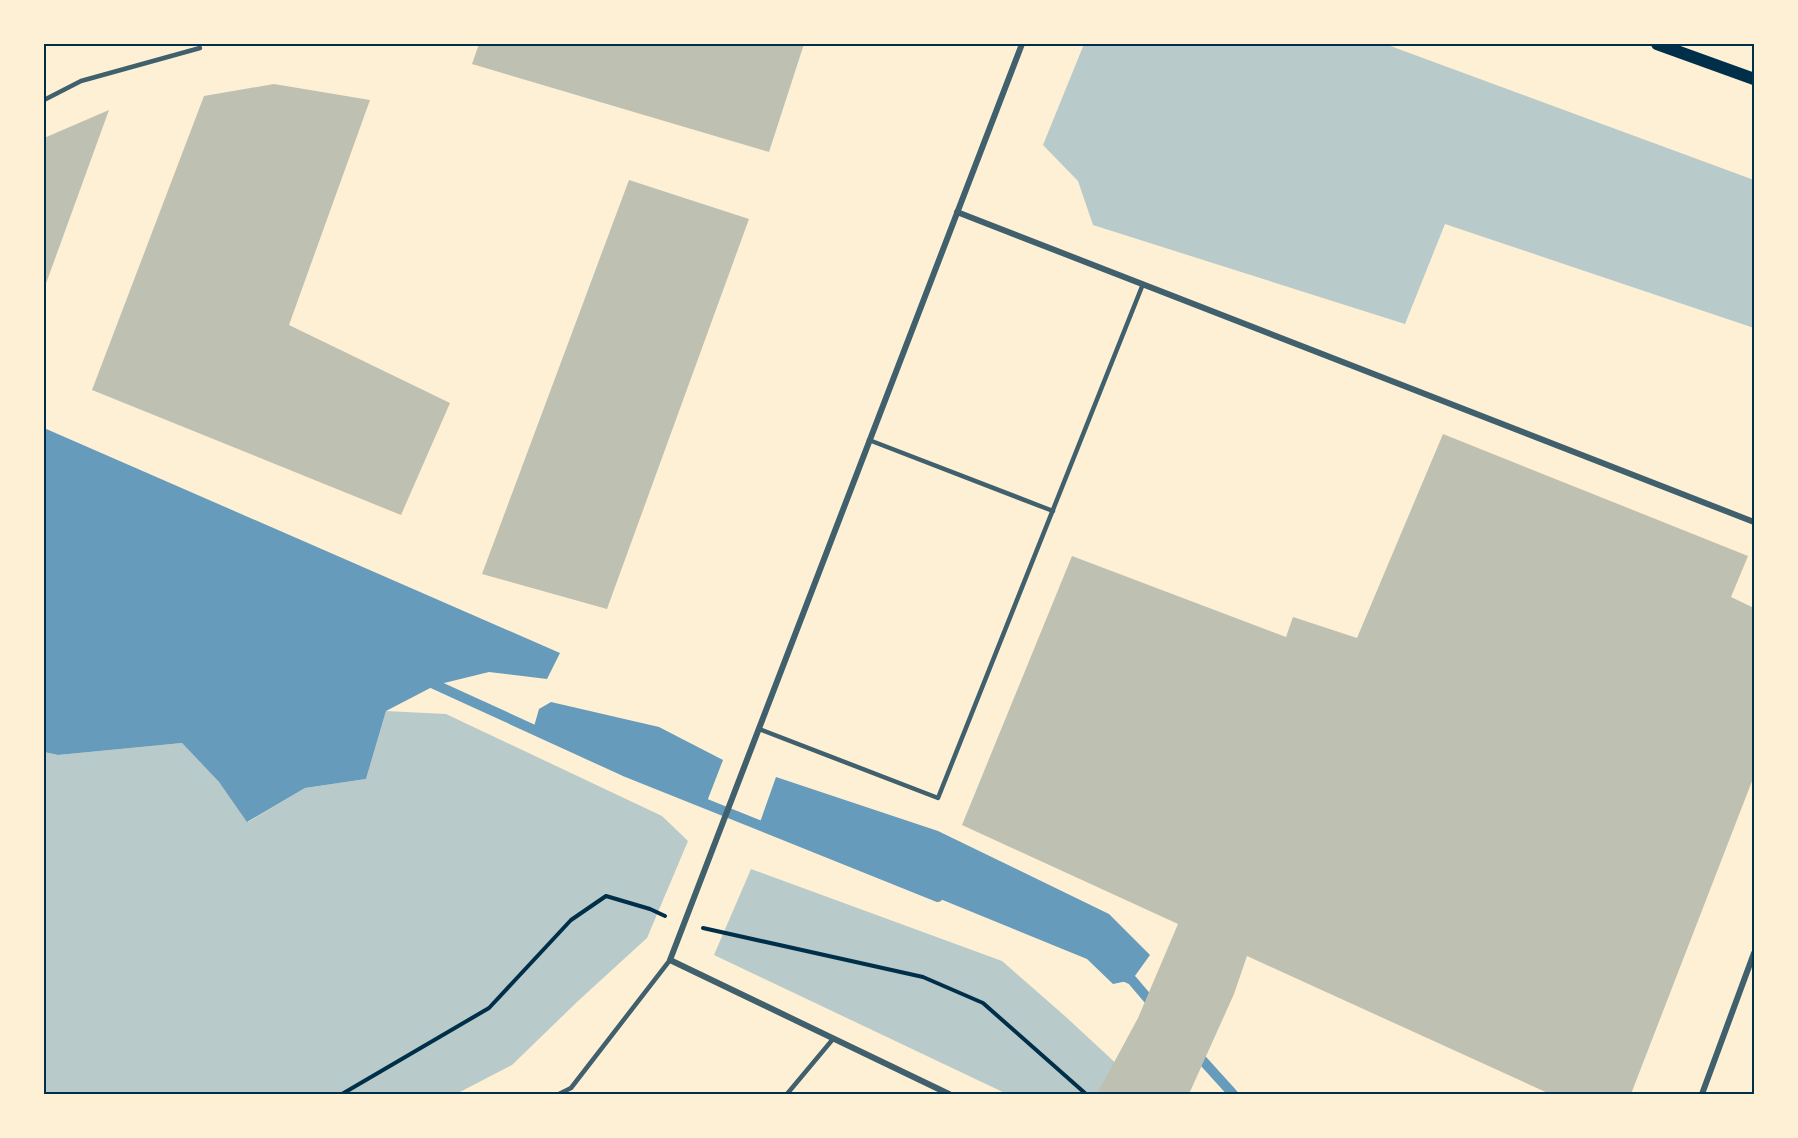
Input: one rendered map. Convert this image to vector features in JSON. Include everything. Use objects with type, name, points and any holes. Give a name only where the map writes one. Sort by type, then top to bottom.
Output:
[{"type":"main road","points":[[1657,44],[1755,79]]},
{"type":"street","points":[[950,1095],[670,960],[1022,44]]},
{"type":"street","points":[[957,212],[1755,522]]},
{"type":"street","points":[[1702,1095],[1755,953]]},
{"type":"lane","points":[[44,100],[81,81],[200,48]]},
{"type":"lane","points":[[759,729],[938,798],[1143,284]]},
{"type":"lane","points":[[869,440],[1053,511]]},
{"type":"lane","points":[[559,1095],[571,1088],[670,960]]},
{"type":"lane","points":[[787,1095],[834,1039]]},
{"type":"shaded area","points":[[1084,44],[1385,44],[1754,180],[1754,328],[1445,224],[1405,324],[1093,225],[1078,181],[1043,145]]},
{"type":"shaded area","points":[[386,711],[446,714],[662,816],[688,841],[647,938],[512,1065],[456,1094],[44,1094],[44,752],[58,755],[182,743],[219,782],[248,822],[305,788],[366,779]]},
{"type":"shaded area","points":[[751,869],[1002,961],[1149,1094],[1007,1094],[714,955]]},
{"type":"water","points":[[44,428],[560,653],[547,679],[489,672],[436,685],[386,711],[366,779],[305,788],[247,822],[219,782],[182,743],[58,755],[44,752]]},
{"type":"water","points":[[551,702],[659,727],[723,760],[706,804],[533,730],[539,709]]},
{"type":"water","points":[[776,777],[938,831],[1109,914],[1150,955],[1132,980],[1113,984],[1087,959],[759,825]]},
{"type":"building","points":[[479,44],[804,44],[769,152],[472,64]]},
{"type":"building","points":[[274,84],[370,100],[289,325],[450,403],[401,515],[92,390],[204,96]]},
{"type":"building","points":[[109,110],[44,289],[44,138]]},
{"type":"building","points":[[629,180],[749,219],[607,609],[482,574]]},
{"type":"building","points":[[1443,434],[1748,556],[1731,597],[1754,608],[1754,776],[1631,1094],[1550,1094],[1247,956],[1234,994],[1189,1094],[1097,1094],[1138,1018],[1178,924],[962,825],[1072,556],[1286,637],[1293,617],[1357,638]]},
{"type":"waterway","points":[[425,680],[624,771],[938,897]]},
{"type":"waterway","points":[[1121,975],[1132,980],[1155,1007]]},
{"type":"waterway","points":[[1195,1052],[1233,1094]]}]
